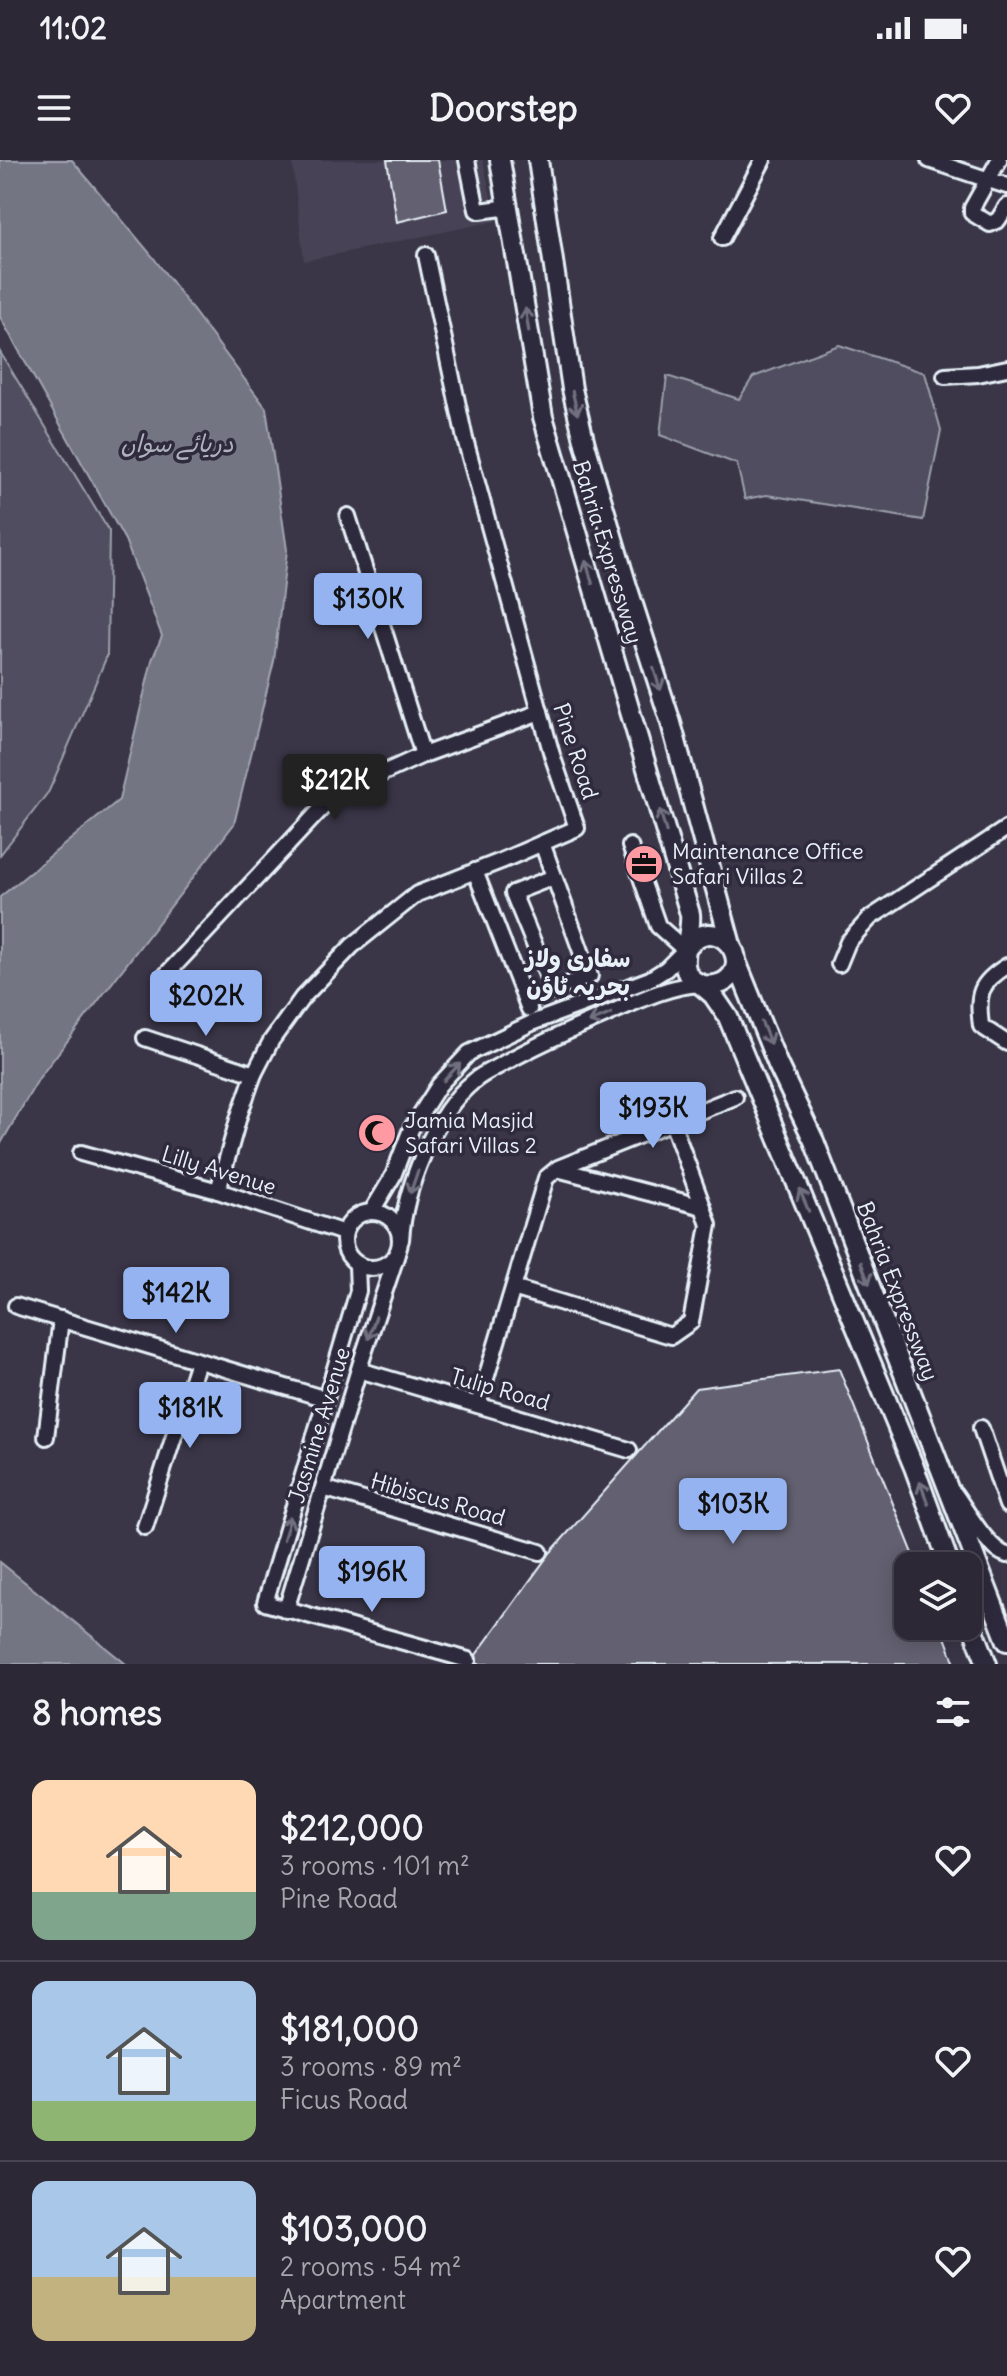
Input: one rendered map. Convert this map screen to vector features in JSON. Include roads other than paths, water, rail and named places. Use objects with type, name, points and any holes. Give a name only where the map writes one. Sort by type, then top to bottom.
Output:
[{"type":"main road","name":"Bahria Expressway","points":[[500,160],[543,417],[690,914],[691,930],[685,950]]},
{"type":"main road","name":"Bahria Expressway","points":[[538,160],[572,389],[585,444],[671,723],[734,953],[778,1065],[814,1141],[1007,1641]]},
{"type":"main road","points":[[700,984],[719,984],[734,971],[734,953],[725,939],[710,934],[695,938],[685,950],[688,974],[721,1005],[737,1038],[909,1453],[945,1552]]},
{"type":"main road","points":[[978,1640],[987,1664]]},
{"type":"street","points":[[467,160],[477,210],[509,207]]},
{"type":"street","points":[[722,238],[763,160]]},
{"type":"street","points":[[929,160],[1007,186]]},
{"type":"street","points":[[999,160],[972,213],[990,224],[998,220],[1007,206]]},
{"type":"street","name":"Pine Road","points":[[218,1191],[239,1116],[254,1074],[271,1041],[302,998],[352,946],[417,894],[577,828],[540,712],[465,439],[426,255]]},
{"type":"street","points":[[945,376],[1007,368]]},
{"type":"street","points":[[348,516],[423,755]]},
{"type":"street","points":[[163,978],[323,807],[343,791],[423,755],[540,712]]},
{"type":"street","points":[[839,964],[848,942],[870,918],[1007,828]]},
{"type":"street","points":[[527,1003],[590,976],[542,843]]},
{"type":"street","points":[[372,1211],[393,1176],[411,1129],[439,1085],[469,1053],[534,1022],[650,979],[666,969],[685,950],[658,926],[630,846]]},
{"type":"street","points":[[475,871],[534,1022]]},
{"type":"street","points":[[553,990],[513,893],[554,877]]},
{"type":"street","points":[[492,914],[518,904]]},
{"type":"street","points":[[508,956],[534,945]]},
{"type":"street","points":[[1007,966],[982,985],[978,1006],[981,1026],[1007,1043]]},
{"type":"street","name":"Jasmine Avenue","points":[[357,1265],[358,1291],[265,1603],[286,1610],[399,1247],[402,1221],[430,1139],[456,1099],[475,1080],[548,1038],[658,994],[700,984]]},
{"type":"street","points":[[145,1038],[254,1074]]},
{"type":"street","points":[[478,1405],[546,1178],[557,1169],[735,1097]]},
{"type":"street","points":[[513,1288],[671,1336],[691,1322],[709,1225],[672,1122]]},
{"type":"street","name":"Lilly Avenue","points":[[81,1153],[218,1191],[344,1233]]},
{"type":"street","points":[[557,1169],[703,1207]]},
{"type":"street","points":[[372,1211],[386,1215],[397,1226],[399,1247],[386,1265],[372,1269],[357,1265],[347,1254],[343,1240],[347,1226],[357,1215],[372,1211]]},
{"type":"street","points":[[16,1306],[326,1399]]},
{"type":"street","points":[[46,1437],[61,1319]]},
{"type":"street","points":[[145,1527],[198,1361]]},
{"type":"street","name":"Tulip Road","points":[[359,1370],[629,1450]]},
{"type":"street","points":[[981,1428],[1007,1505]]},
{"type":"street","points":[[947,1483],[991,1545],[1000,1554],[1007,1555]]},
{"type":"street","name":"Hibiscus Road","points":[[323,1488],[540,1552]]},
{"type":"street","points":[[286,1610],[468,1660]]},
{"type":"water","name":"دریائے سواں","points":[[0,160],[72,160],[153,257],[266,408],[287,550],[274,661],[234,824],[39,1078],[0,1145],[0,897],[119,800],[152,660],[162,636],[125,540],[0,317]]},
{"type":"water","points":[[0,1562],[126,1664],[0,1664]]},
{"type":"place","name":"Maintenance Office Safari Villas 2","points":[[644,864]]},
{"type":"place","name":"Jamia Masjid Safari Villas 2","points":[[377,1133]]},
{"type":"district","name":"سفاری ولاز بحریہ ٹاؤن","points":[[578,973]]}]
